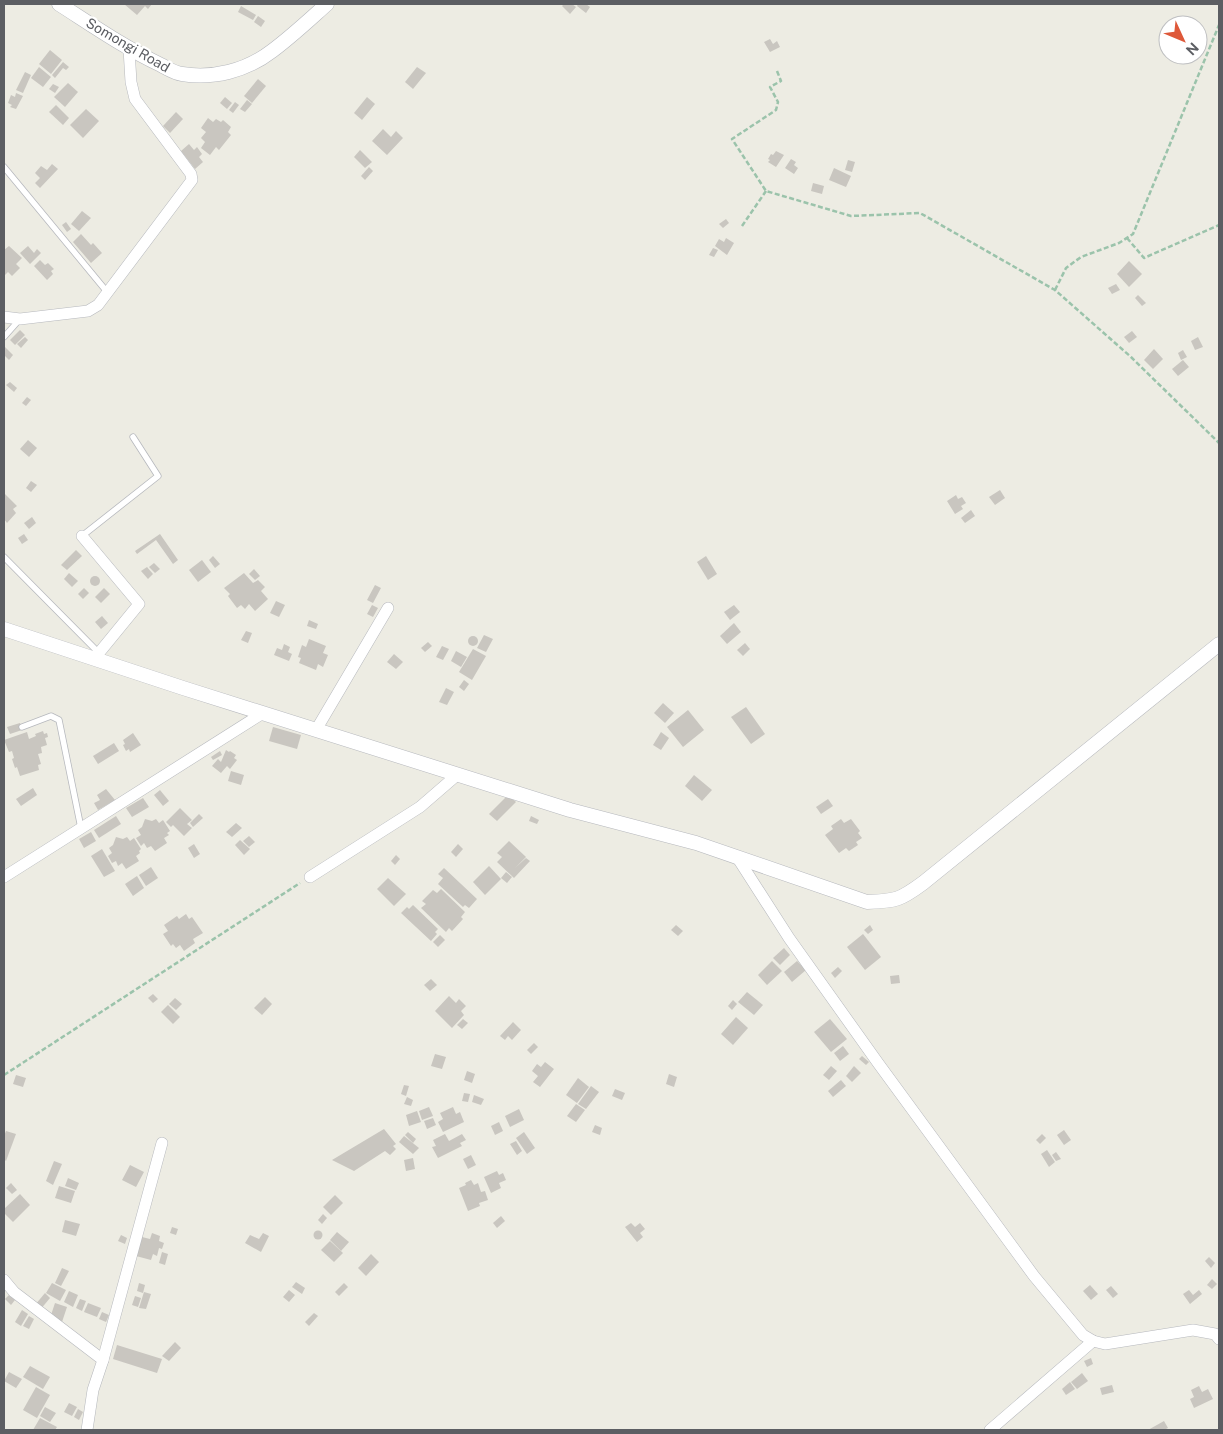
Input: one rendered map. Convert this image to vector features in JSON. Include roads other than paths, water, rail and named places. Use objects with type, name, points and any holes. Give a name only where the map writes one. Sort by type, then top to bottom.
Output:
[{"type":"street","name":"Somongi Road","points":[[59,4],[129,48],[180,74],[208,76],[227,73],[252,63],[271,52],[327,4]]},
{"type":"street","points":[[4,317],[20,319],[88,311],[98,305],[192,180],[191,174],[134,98],[129,48]]},
{"type":"street","points":[[82,536],[139,604],[96,656]]},
{"type":"street","points":[[316,730],[388,608]]},
{"type":"street","points":[[4,629],[96,656],[263,713],[570,810],[696,843],[867,902],[890,902],[923,883],[1219,644]]},
{"type":"street","points":[[4,877],[263,713]]},
{"type":"street","points":[[310,877],[420,807],[458,775]]},
{"type":"street","points":[[737,857],[790,938],[1022,1260],[1083,1335],[1093,1341],[1104,1344],[1114,1344],[1193,1330],[1215,1334],[1219,1339]]},
{"type":"street","points":[[87,1430],[93,1390],[103,1360],[162,1143]]},
{"type":"street","points":[[4,1280],[14,1292],[103,1360]]},
{"type":"street","points":[[990,1430],[1093,1341]]},
{"type":"lane","points":[[4,167],[108,292]]},
{"type":"lane","points":[[4,337],[20,319]]},
{"type":"lane","points":[[82,536],[158,476],[133,437]]},
{"type":"lane","points":[[4,557],[96,656]]},
{"type":"lane","points":[[22,727],[51,716],[59,720],[82,828]]}]
